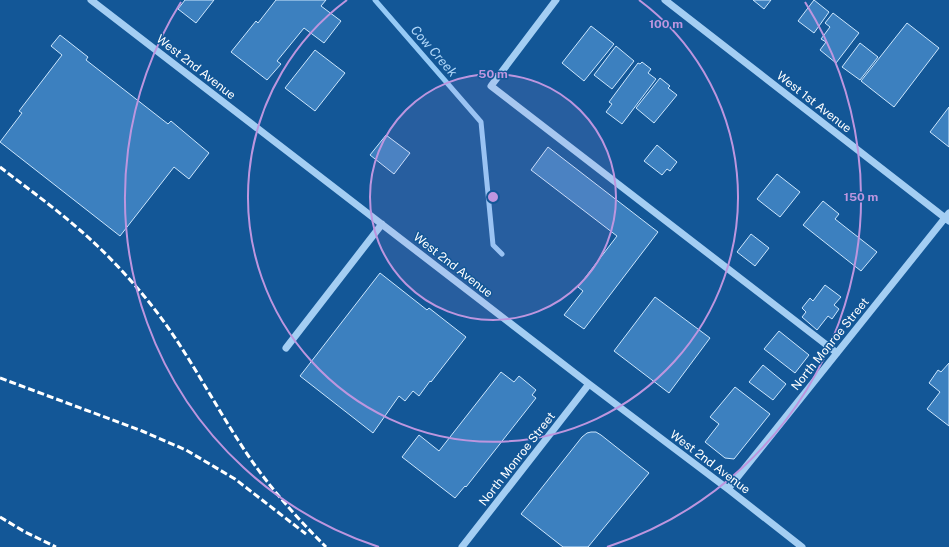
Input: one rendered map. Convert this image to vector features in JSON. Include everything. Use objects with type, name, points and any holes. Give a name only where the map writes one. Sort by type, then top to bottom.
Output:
[{"type":"street","name":"West 2nd Avenue","points":[[90,0],[802,547]]},
{"type":"street","points":[[556,0],[490,86],[837,354]]},
{"type":"street","name":"West 1st Avenue","points":[[665,0],[948,217]]},
{"type":"street","name":"North Monroe Street","points":[[728,489],[948,217]]},
{"type":"street","points":[[286,348],[382,224]]},
{"type":"street","name":"North Monroe Street","points":[[462,547],[589,384]]},
{"type":"building","points":[[185,0],[214,0],[196,23],[178,9]]},
{"type":"building","points":[[276,0],[326,0],[321,6],[341,21],[324,43],[304,28],[277,61],[281,64],[267,80],[231,52],[256,21],[258,23]]},
{"type":"building","points":[[753,0],[771,0],[764,9]]},
{"type":"building","points":[[814,0],[829,12],[814,33],[798,21]]},
{"type":"building","points":[[833,13],[859,33],[836,63],[820,50],[826,42],[821,39],[830,27],[825,23]]},
{"type":"building","points":[[907,23],[939,48],[894,107],[861,81]]},
{"type":"building","points":[[591,26],[614,44],[584,81],[562,63]]},
{"type":"building","points":[[60,35],[88,57],[86,60],[168,124],[171,121],[209,153],[189,179],[174,167],[120,236],[0,142],[22,113],[19,111],[62,55],[51,46]]},
{"type":"building","points":[[860,43],[878,57],[860,80],[842,67]]},
{"type":"building","points":[[616,46],[634,61],[612,89],[594,75]]},
{"type":"building","points":[[315,50],[345,73],[315,111],[285,88]]},
{"type":"building","points":[[642,62],[651,69],[648,73],[656,79],[622,124],[606,112],[612,104],[609,102],[638,63],[640,64]]},
{"type":"building","points":[[660,78],[670,86],[668,88],[677,95],[654,123],[636,108]]},
{"type":"building","points":[[949,107],[949,147],[930,132]]},
{"type":"building","points":[[386,135],[410,153],[394,174],[370,155]]},
{"type":"building","points":[[657,145],[677,162],[670,171],[667,169],[662,175],[644,161]]},
{"type":"building","points":[[548,147],[658,232],[584,329],[564,315],[583,291],[578,287],[617,236],[531,170]]},
{"type":"building","points":[[777,174],[800,192],[780,217],[757,199]]},
{"type":"building","points":[[823,201],[839,214],[835,219],[877,252],[861,271],[803,225]]},
{"type":"building","points":[[751,234],[769,248],[755,266],[737,252]]},
{"type":"building","points":[[380,273],[427,310],[429,308],[466,337],[419,396],[413,391],[405,401],[399,396],[373,433],[300,376]]},
{"type":"building","points":[[825,285],[841,297],[834,305],[839,309],[832,319],[828,316],[817,330],[802,317],[806,312],[802,308],[810,298],[813,301]]},
{"type":"building","points":[[655,297],[710,338],[669,393],[614,351]]},
{"type":"building","points":[[779,331],[809,355],[795,373],[764,349]]},
{"type":"building","points":[[949,363],[949,426],[927,409],[940,392],[929,383],[938,370],[941,372]]},
{"type":"building","points":[[763,365],[786,384],[773,400],[749,382]]},
{"type":"building","points":[[501,372],[514,382],[519,376],[536,390],[532,395],[536,398],[466,487],[465,486],[455,498],[402,457],[419,435],[439,451]]},
{"type":"building","points":[[735,387],[770,414],[734,459],[725,458],[705,442],[719,424],[710,417]]},
{"type":"building","points":[[591,432],[596,432],[601,435],[649,473],[588,547],[563,547],[521,514],[582,437]]},
{"type":"waterway","name":"Cow Creek","points":[[375,0],[481,122],[493,245],[502,254]]},
{"type":"railway","points":[[0,167],[81,231],[106,254],[137,287],[170,330],[238,440],[258,469],[301,522],[326,547]]},
{"type":"railway","points":[[0,378],[142,431],[186,450],[235,479],[306,534]]},
{"type":"railway","points":[[0,517],[25,532],[56,547]]}]
